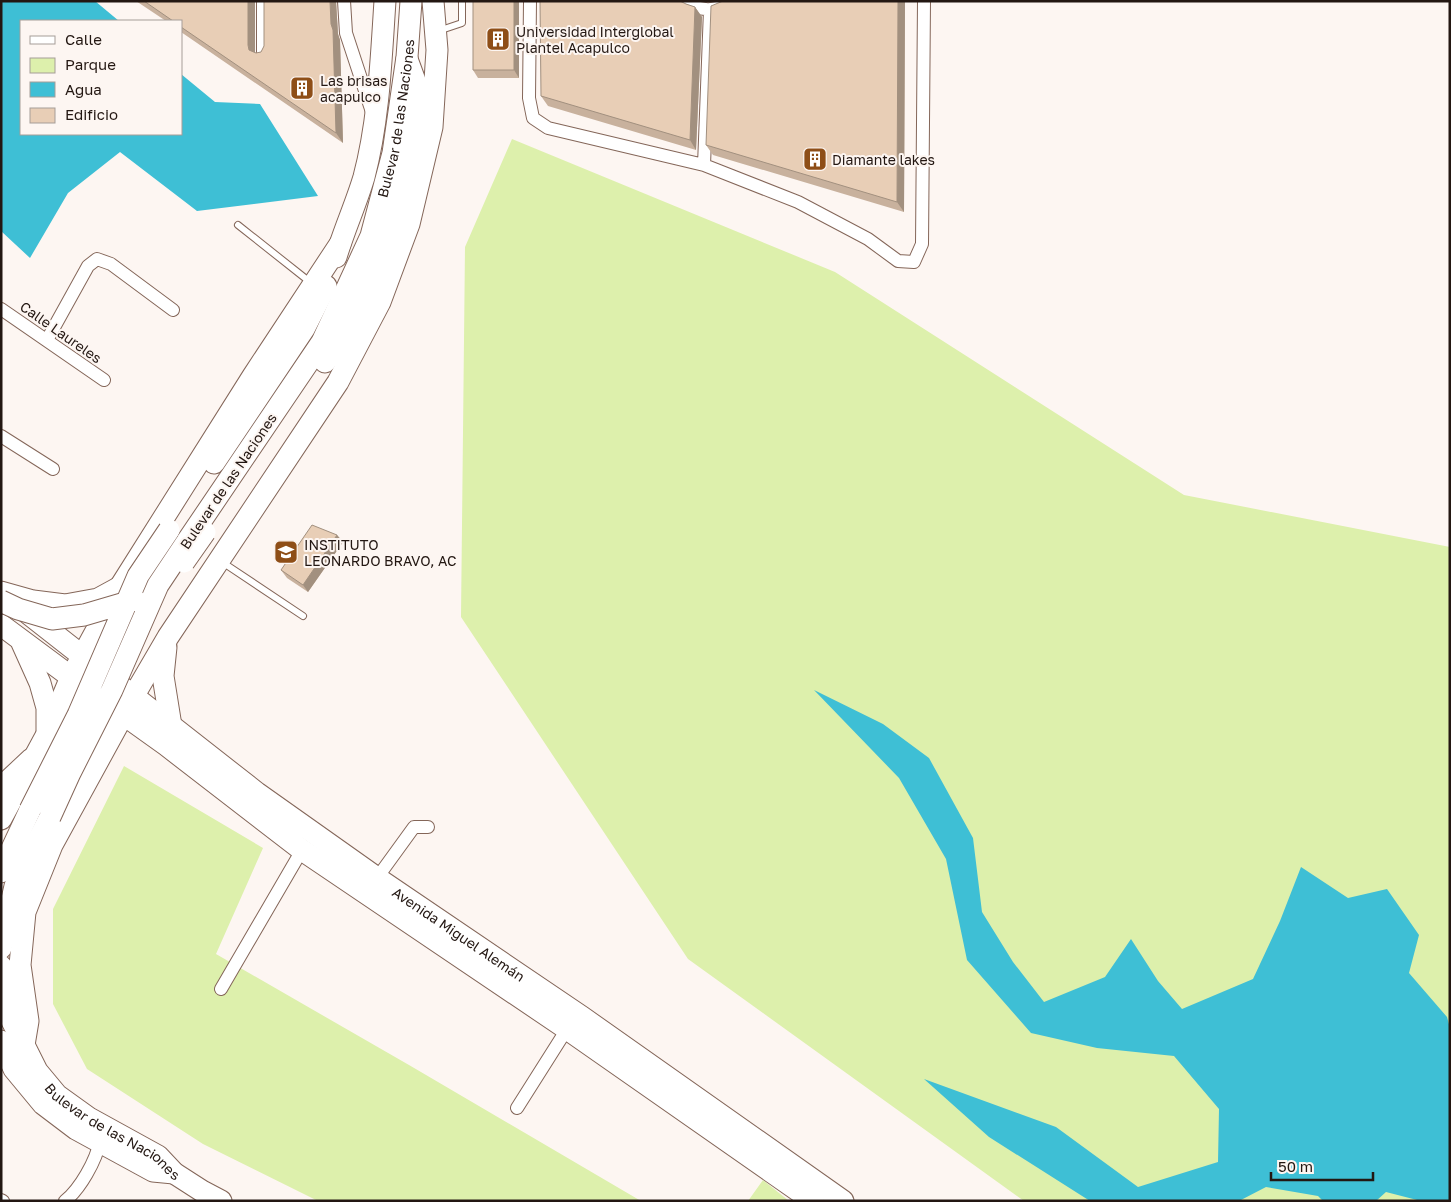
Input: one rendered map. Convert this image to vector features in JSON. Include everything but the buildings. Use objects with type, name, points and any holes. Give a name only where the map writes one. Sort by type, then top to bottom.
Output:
[{"type":"main road","name":"Bulevar de las Naciones","points":[[1,948],[8,879],[30,810],[78,715],[138,576],[304,330],[332,272],[364,178],[375,122],[385,1]]},
{"type":"main road","name":"Bulevar de las Naciones","points":[[8,879],[112,690],[158,585],[322,342],[371,236],[393,153],[407,57],[411,1]]},
{"type":"main road","points":[[24,1045],[28,1021],[20,965],[25,912],[52,845],[168,637],[338,382],[380,302],[409,224],[432,127],[437,50],[433,1]]},
{"type":"main road","points":[[1,601],[18,609],[52,619],[84,615],[149,596],[183,564],[333,351],[383,254],[406,178],[418,89],[407,57]]},
{"type":"main road","points":[[1,819],[42,742],[72,677],[120,587],[253,376],[340,244]]},
{"type":"main road","points":[[1,592],[33,601],[65,604],[98,599],[120,587]]},
{"type":"main road","name":"Avenida Miguel Alemán","points":[[1,592],[83,656],[129,706]]},
{"type":"main road","name":"Avenida Miguel Alemán","points":[[1,625],[72,677],[129,706],[168,735],[257,793],[377,878],[582,1017],[843,1201]]},
{"type":"main road","points":[[95,767],[116,748],[132,738],[168,735],[163,676],[168,637]]},
{"type":"main road","points":[[20,640],[40,683],[47,708],[42,742]]},
{"type":"main road","name":"Avenida Miguel Alemán","points":[[168,735],[302,850],[567,1029],[813,1201]]},
{"type":"main road","name":"Bulevar de las Naciones","points":[[1,966],[12,1021],[37,1071],[57,1094],[89,1118],[158,1156],[174,1173]]},
{"type":"main road","name":"Bulevar de las Naciones","points":[[1,1042],[14,1069],[43,1104],[76,1129],[153,1171],[174,1173]]},
{"type":"main road","points":[[174,1173],[221,1201]]},
{"type":"street","points":[[263,1],[263,54]]},
{"type":"street","points":[[344,1],[346,33],[375,122]]},
{"type":"street","points":[[530,1],[529,98],[533,118],[548,128],[704,165],[798,202],[868,239],[898,260],[914,262],[922,244],[924,1]]},
{"type":"street","points":[[684,1],[694,8],[710,10],[719,8],[730,1]]},
{"type":"street","points":[[704,165],[710,10]]},
{"type":"street","points":[[47,340],[88,266],[97,258],[111,264],[173,310]]},
{"type":"street","name":"Calle Laureles","points":[[1,309],[104,380]]},
{"type":"street","points":[[1,436],[53,469]]},
{"type":"street","points":[[1,786],[42,742]]},
{"type":"street","points":[[377,878],[414,827],[428,827]]},
{"type":"street","points":[[221,989],[302,850]]},
{"type":"street","points":[[517,1108],[567,1029]]},
{"type":"street","points":[[73,1199],[98,1151],[100,1142]]},
{"type":"lane","points":[[435,32],[462,23],[462,1]]},
{"type":"lane","points":[[238,225],[313,284]]},
{"type":"lane","points":[[219,560],[303,616]]},
{"type":"green space","points":[[512,139],[835,272],[1184,495],[1450,547],[1450,1201],[1024,1201],[688,959],[461,617],[465,247]]},
{"type":"green space","points":[[124,766],[263,848],[216,954],[641,1201],[318,1201],[203,1144],[87,1069],[53,1004],[53,909]]},
{"type":"green space","points":[[763,1180],[789,1201],[748,1201]]},
{"type":"water","points":[[1,1],[95,1],[118,20],[20,20],[20,135],[182,135],[182,75],[215,102],[260,104],[318,196],[197,211],[120,152],[68,193],[30,258],[1,231]]},
{"type":"water","points":[[814,690],[883,724],[929,758],[973,838],[982,912],[1013,962],[1044,1002],[1105,977],[1131,939],[1158,981],[1182,1009],[1253,979],[1280,921],[1301,867],[1348,898],[1387,889],[1419,935],[1409,973],[1447,1017],[1450,1028],[1450,1201],[1421,1201],[1386,1192],[1376,1201],[1323,1201],[1318,1196],[1266,1187],[1239,1201],[1090,1201],[989,1137],[924,1079],[1056,1127],[1138,1187],[1218,1162],[1219,1109],[1174,1056],[1097,1048],[1031,1033],[967,960],[946,859],[899,778]]},
{"type":"place","name":"Universidad Interglobal Plantel Acapulco","points":[[498,39]]},
{"type":"place","name":"Las brisas acapulco","points":[[302,88]]},
{"type":"place","name":"Diamante lakes","points":[[815,159]]},
{"type":"place","name":"INSTITUTO LEONARDO BRAVO, AC","points":[[286,552]]}]
